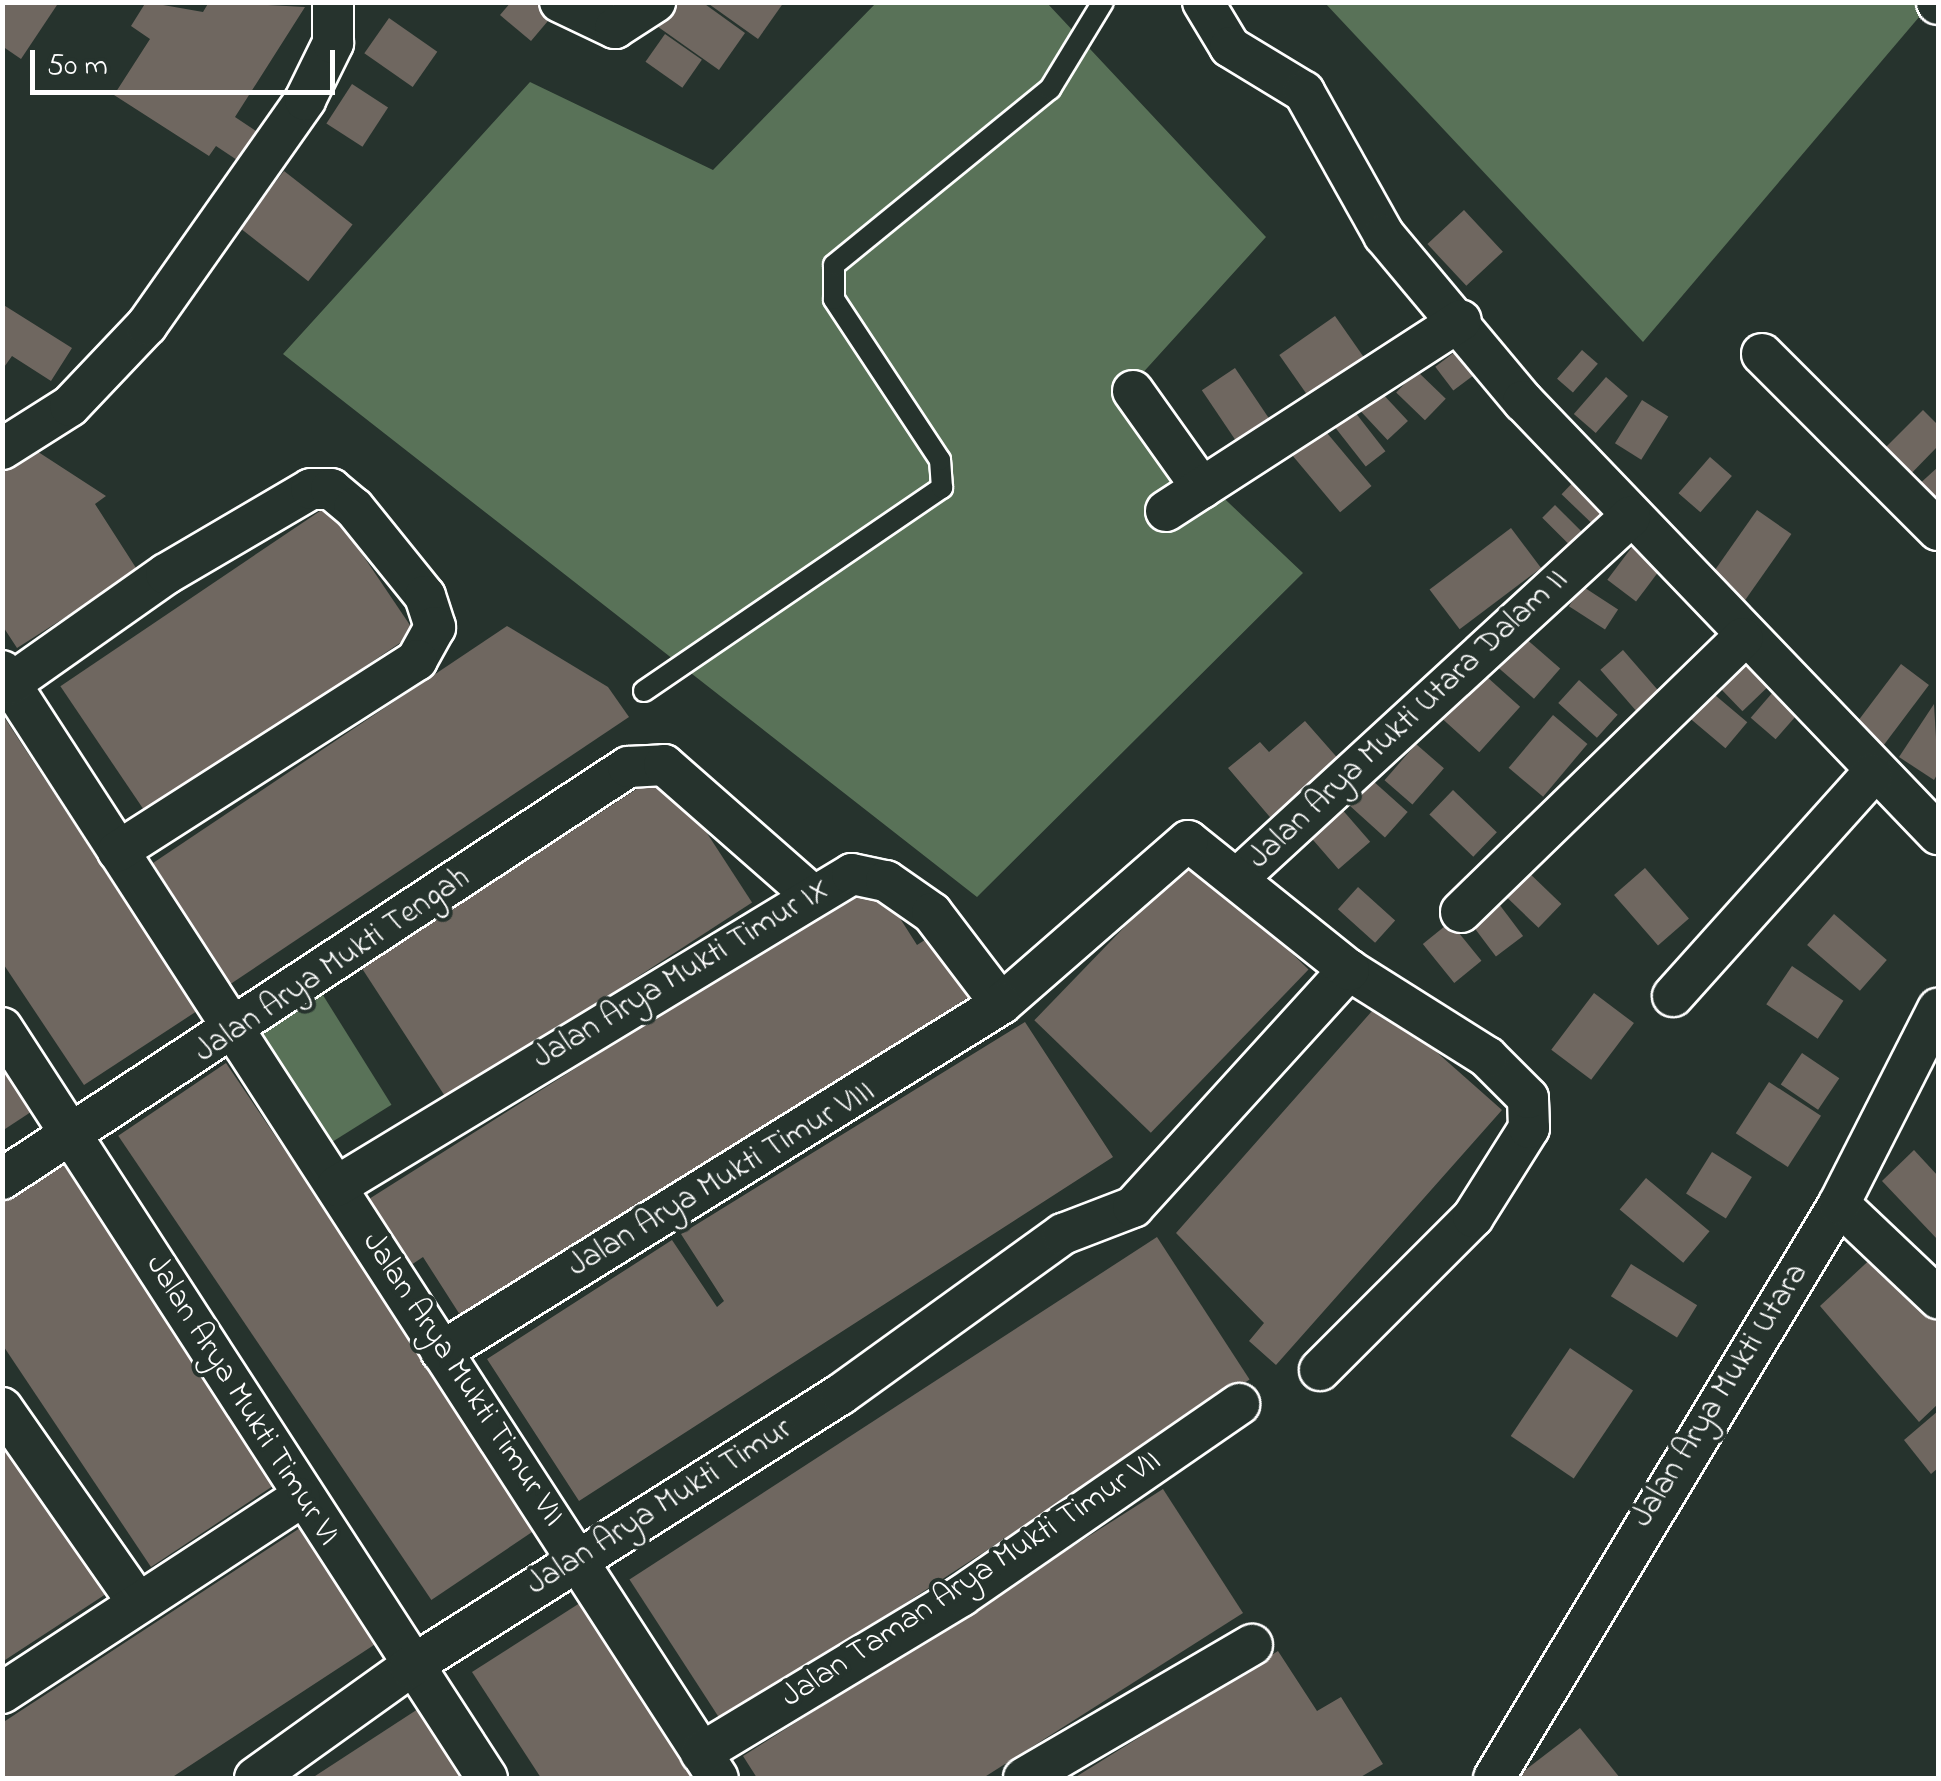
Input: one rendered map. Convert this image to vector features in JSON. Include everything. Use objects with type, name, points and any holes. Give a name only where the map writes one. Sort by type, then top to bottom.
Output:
[{"type":"street","points":[[13,443],[70,406],[148,325],[261,170],[326,59],[333,2]]},
{"type":"street","points":[[560,2],[615,28],[655,2]]},
{"type":"street","points":[[1202,2],[1230,46],[1304,92],[1384,235],[1630,516],[1872,774],[1938,834]]},
{"type":"street","points":[[1166,511],[1461,320]]},
{"type":"street","points":[[1762,354],[1938,530]]},
{"type":"street","points":[[1134,391],[1202,488]]},
{"type":"street","points":[[6,678],[265,512],[310,488],[331,489],[431,608],[435,628],[417,660],[118,850]]},
{"type":"street","name":"Jalan Arya Mukti Utara Dalam II","points":[[1002,1004],[1188,841],[1240,875],[1630,516]]},
{"type":"street","points":[[1461,912],[1743,638]]},
{"type":"street","name":"Jalan Arya Mukti Timur VII","points":[[6,678],[709,1766]]},
{"type":"street","name":"Jalan Arya Mukti Tengah","points":[[2,1178],[238,1032],[613,775],[664,765],[812,894]]},
{"type":"street","points":[[1673,996],[1872,774]]},
{"type":"street","name":"Jalan Arya Mukti Timur IX","points":[[336,1186],[812,894],[867,873],[907,893],[1002,1004]]},
{"type":"street","points":[[1240,875],[1349,970],[1487,1057],[1528,1098],[1530,1128],[1473,1217],[1320,1370]]},
{"type":"street","name":"Jalan Arya Mukti Timur","points":[[254,1778],[410,1668],[578,1558],[842,1394],[1062,1234],[1159,1188],[1349,970]]},
{"type":"street","name":"Jalan Arya Mukti Timur VIII","points":[[441,1352],[1002,1004]]},
{"type":"street","name":"Jalan Arya Mukti Utara","points":[[1494,1778],[1838,1204],[1938,1009]]},
{"type":"street","name":"Jalan Arya Mukti Timur VI","points":[[2,1028],[410,1668],[488,1778]]},
{"type":"street","points":[[1838,1204],[1938,1298]]},
{"type":"street","name":"Jalan Taman Arya Mukti Timur VII","points":[[709,1766],[1239,1404]]},
{"type":"street","points":[[2,1408],[138,1603]]},
{"type":"street","points":[[2,1693],[300,1498]]},
{"type":"street","points":[[1024,1778],[1252,1645]]},
{"type":"lane","points":[[644,691],[942,488],[940,460],[829,281],[834,266],[1050,89],[1104,2]]},
{"type":"green space","points":[[876,3],[1047,3],[1266,237],[1119,399],[1303,573],[977,897],[283,354],[530,82],[713,170]]},
{"type":"green space","points":[[1325,3],[1931,3],[1643,342]]},
{"type":"green space","points":[[321,992],[391,1105],[324,1147],[253,1034]]},
{"type":"building","points":[[2,2],[59,2],[21,59],[2,46]]},
{"type":"building","points":[[146,2],[203,12],[209,2],[305,7],[235,117],[256,131],[237,160],[216,146],[209,156],[114,95],[150,39],[131,26]]},
{"type":"building","points":[[511,2],[538,2],[553,15],[531,41],[500,15]]},
{"type":"building","points":[[669,2],[702,2],[745,33],[719,70],[654,24]]},
{"type":"building","points":[[706,2],[784,2],[758,39]]},
{"type":"building","points":[[389,18],[437,52],[413,87],[364,53]]},
{"type":"building","points":[[665,34],[702,60],[682,88],[645,62]]},
{"type":"building","points":[[352,84],[388,107],[362,147],[326,123]]},
{"type":"building","points":[[284,171],[353,225],[308,281],[240,228]]},
{"type":"building","points":[[1464,210],[1503,252],[1466,286],[1427,244]]},
{"type":"building","points":[[2,304],[72,348],[51,381],[12,356],[2,370]]},
{"type":"building","points":[[1335,316],[1364,357],[1308,396],[1279,355]]},
{"type":"building","points":[[1464,345],[1482,369],[1453,391],[1435,367]]},
{"type":"building","points":[[1582,350],[1598,364],[1573,392],[1557,379]]},
{"type":"building","points":[[1235,368],[1269,418],[1235,440],[1202,390]]},
{"type":"building","points":[[1417,371],[1446,399],[1425,420],[1396,393]]},
{"type":"building","points":[[1606,377],[1628,396],[1596,433],[1574,414]]},
{"type":"building","points":[[1380,391],[1408,421],[1387,440],[1360,410]]},
{"type":"building","points":[[1642,400],[1668,416],[1641,460],[1615,443]]},
{"type":"building","points":[[1351,407],[1385,451],[1366,467],[1331,422]]},
{"type":"building","points":[[1923,410],[1938,425],[1938,446],[1902,483],[1876,457]]},
{"type":"building","points":[[1322,427],[1371,486],[1340,512],[1291,453]]},
{"type":"building","points":[[29,446],[106,496],[95,504],[138,571],[17,648],[2,625],[2,462]]},
{"type":"building","points":[[1710,457],[1732,476],[1700,512],[1679,493]]},
{"type":"building","points":[[1938,467],[1938,500],[1933,505],[1916,487]]},
{"type":"building","points":[[1581,474],[1617,509],[1598,529],[1562,494]]},
{"type":"building","points":[[329,505],[415,633],[147,814],[60,686]]},
{"type":"building","points":[[1555,505],[1582,532],[1569,545],[1542,518]]},
{"type":"building","points":[[1757,510],[1791,534],[1742,605],[1707,581]]},
{"type":"building","points":[[1511,528],[1541,568],[1460,629],[1430,589]]},
{"type":"building","points":[[1635,543],[1664,565],[1636,601],[1607,580]]},
{"type":"building","points":[[1582,586],[1618,609],[1605,630],[1569,606]]},
{"type":"building","points":[[507,626],[608,687],[629,717],[229,985],[153,863]]},
{"type":"building","points":[[1524,637],[1560,668],[1534,699],[1498,667]]},
{"type":"building","points":[[1623,650],[1660,693],[1638,713],[1600,670]]},
{"type":"building","points":[[1744,664],[1767,688],[1742,711],[1720,688]]},
{"type":"building","points":[[1901,664],[1929,685],[1872,761],[1844,740]]},
{"type":"building","points":[[1477,668],[1520,707],[1479,752],[1436,713]]},
{"type":"building","points":[[1579,680],[1618,715],[1597,738],[1558,703]]},
{"type":"building","points":[[1709,690],[1747,722],[1725,748],[1687,716]]},
{"type":"building","points":[[1773,692],[1798,714],[1776,739],[1751,718]]},
{"type":"building","points":[[1934,704],[1938,773],[1934,780],[1899,757]]},
{"type":"building","points":[[2,714],[197,1011],[84,1085],[2,962]]},
{"type":"building","points":[[1553,715],[1587,744],[1543,797],[1509,768]]},
{"type":"building","points":[[1305,721],[1349,771],[1275,823],[1228,768],[1260,742],[1269,752]]},
{"type":"building","points":[[1416,744],[1444,768],[1412,805],[1385,780]]},
{"type":"building","points":[[666,770],[752,903],[448,1100],[362,968]]},
{"type":"building","points":[[1372,780],[1408,812],[1385,837],[1349,805]]},
{"type":"building","points":[[1453,790],[1497,832],[1473,857],[1429,814]]},
{"type":"building","points":[[1340,807],[1370,842],[1338,869],[1308,835]]},
{"type":"building","points":[[1192,857],[1309,970],[1151,1133],[1034,1020]]},
{"type":"building","points":[[1524,868],[1561,904],[1538,928],[1501,892]]},
{"type":"building","points":[[1645,868],[1689,919],[1658,945],[1614,895]]},
{"type":"building","points":[[875,879],[917,945],[942,929],[980,990],[462,1318],[423,1257],[411,1265],[369,1199]]},
{"type":"building","points":[[1358,887],[1395,920],[1375,943],[1338,909]]},
{"type":"building","points":[[1496,900],[1523,936],[1496,956],[1469,920]]},
{"type":"building","points":[[1834,914],[1887,960],[1860,991],[1807,945]]},
{"type":"building","points":[[1450,922],[1481,961],[1454,983],[1423,944]]},
{"type":"building","points":[[1792,966],[1843,1001],[1818,1039],[1766,1004]]},
{"type":"building","points":[[1594,993],[1634,1023],[1591,1080],[1551,1050]]},
{"type":"building","points":[[1380,1002],[1502,1110],[1276,1365],[1249,1341],[1264,1323],[1176,1233]]},
{"type":"building","points":[[1025,1022],[1113,1157],[579,1501],[487,1359],[672,1240],[717,1307],[724,1301],[681,1234]]},
{"type":"building","points":[[1802,1053],[1839,1078],[1818,1110],[1781,1085]]},
{"type":"building","points":[[2,1057],[37,1108],[2,1131]]},
{"type":"building","points":[[226,1063],[539,1527],[431,1600],[118,1136]]},
{"type":"building","points":[[1769,1082],[1821,1116],[1788,1167],[1736,1133]]},
{"type":"building","points":[[1914,1150],[1938,1176],[1938,1240],[1882,1181]]},
{"type":"building","points":[[1712,1152],[1752,1177],[1726,1218],[1686,1194]]},
{"type":"building","points":[[65,1160],[279,1482],[151,1567],[2,1344],[2,1200]]},
{"type":"building","points":[[1646,1178],[1710,1231],[1683,1263],[1620,1209]]},
{"type":"building","points":[[1157,1237],[1250,1380],[722,1722],[629,1580]]},
{"type":"building","points":[[1877,1253],[1938,1319],[1938,1404],[1919,1422],[1820,1306]]},
{"type":"building","points":[[1631,1264],[1697,1305],[1677,1338],[1611,1296]]},
{"type":"building","points":[[1570,1348],[1633,1390],[1574,1478],[1511,1436]]},
{"type":"building","points":[[1938,1411],[1938,1468],[1931,1474],[1904,1440]]},
{"type":"building","points":[[2,1439],[106,1594],[2,1662]]},
{"type":"building","points":[[1163,1489],[1243,1613],[983,1778],[757,1778],[743,1756]]},
{"type":"building","points":[[300,1528],[377,1643],[171,1778],[2,1778],[2,1723]]},
{"type":"building","points":[[583,1601],[699,1778],[541,1778],[472,1672]]},
{"type":"building","points":[[1278,1651],[1317,1711],[1341,1697],[1383,1764],[1359,1778],[1074,1778]]},
{"type":"building","points":[[418,1709],[464,1778],[312,1778]]},
{"type":"building","points":[[1580,1728],[1620,1778],[1515,1778]]}]
